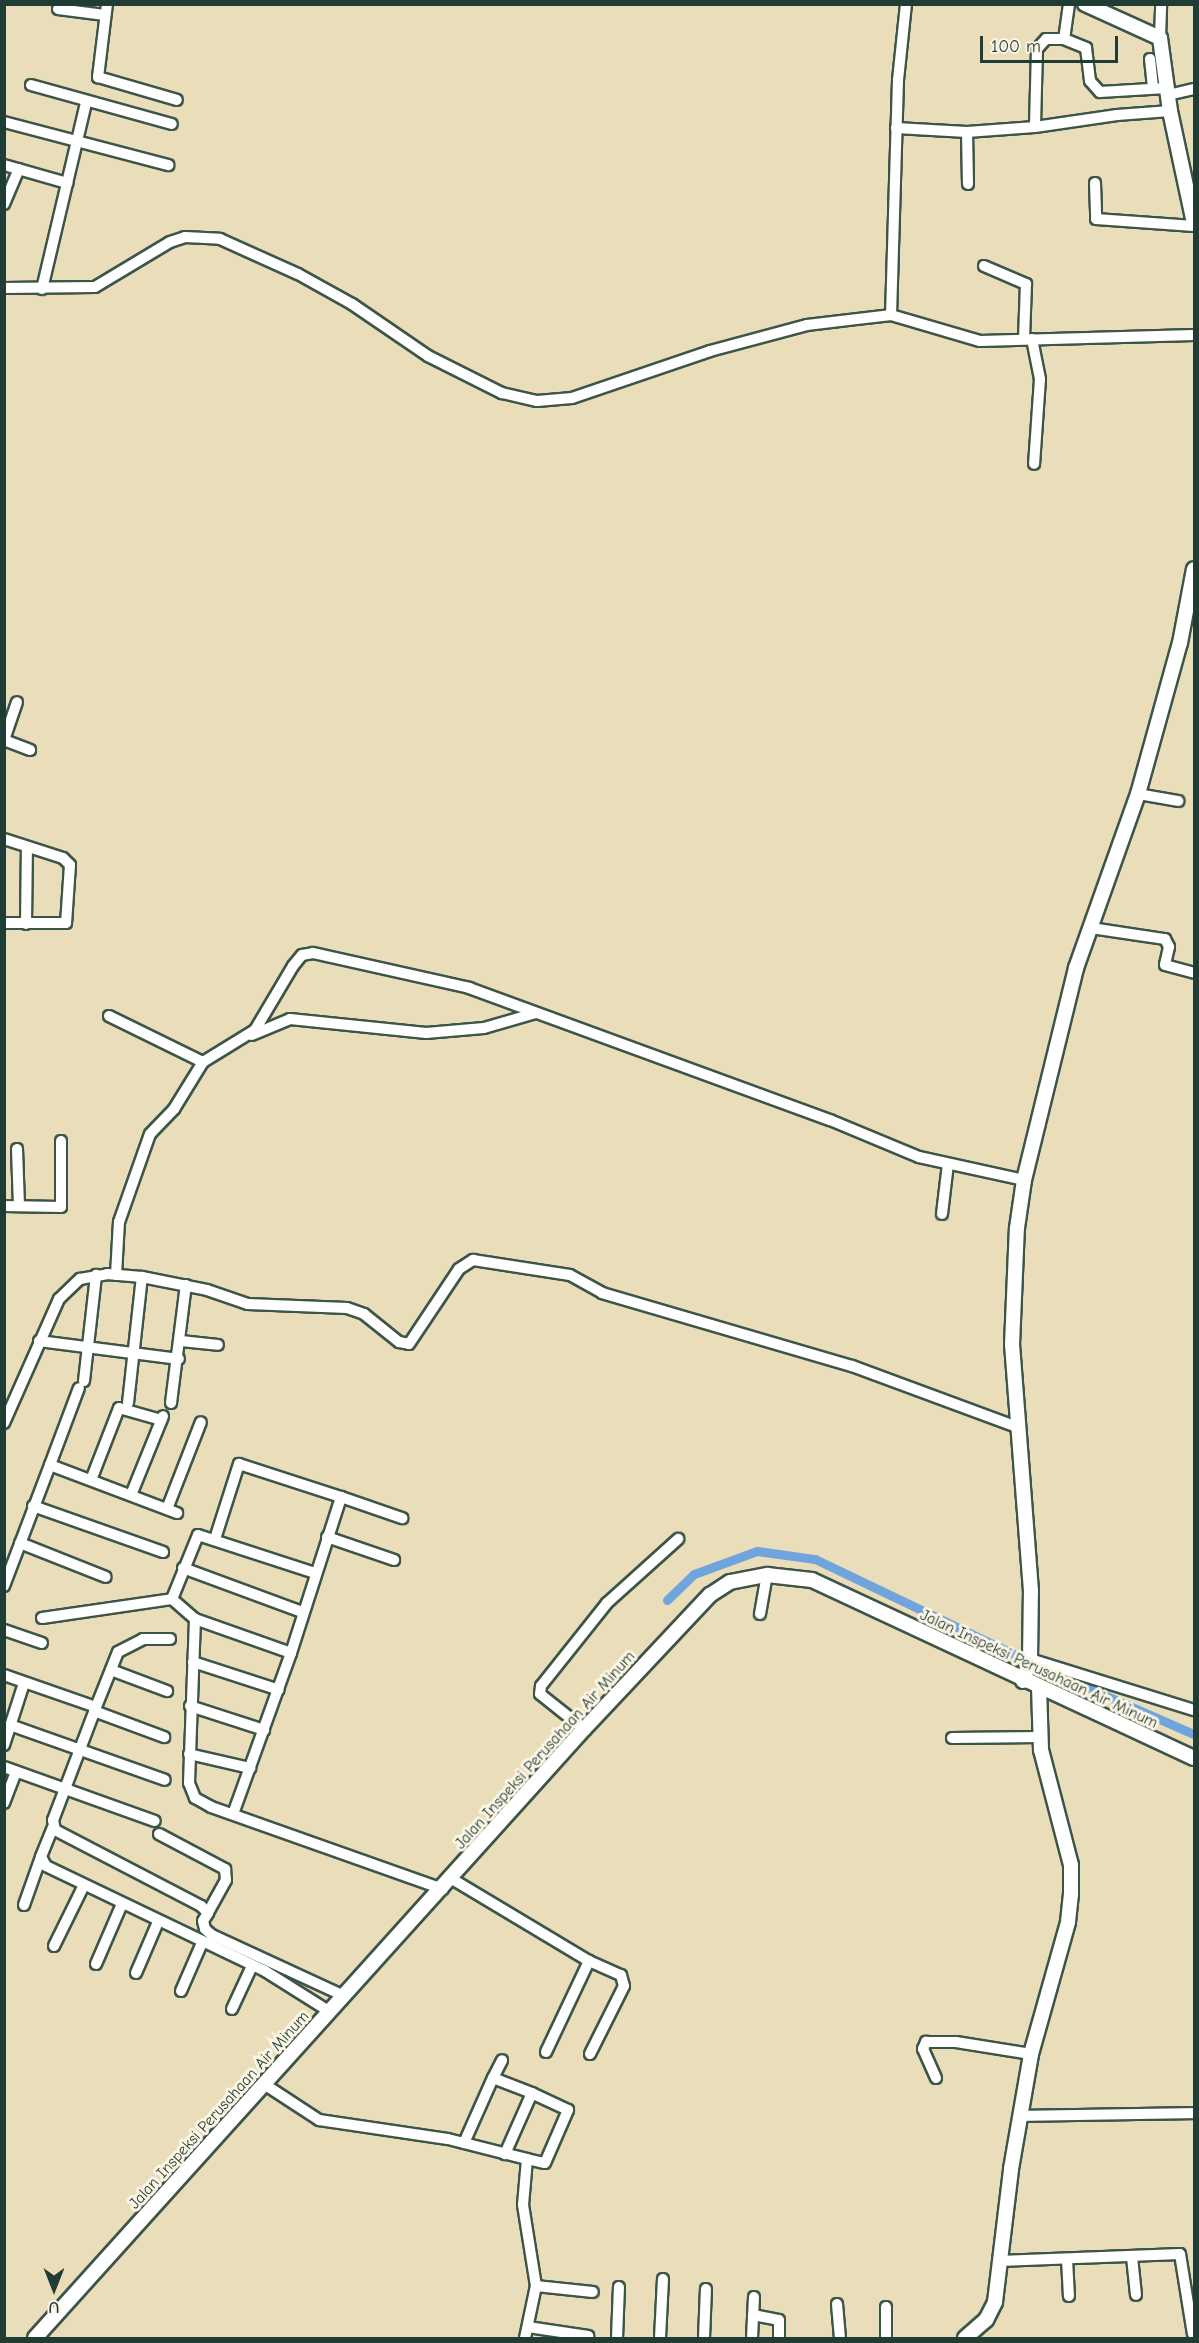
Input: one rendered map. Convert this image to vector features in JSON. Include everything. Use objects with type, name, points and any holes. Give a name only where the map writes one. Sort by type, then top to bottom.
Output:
[{"type":"street","points":[[891,315],[896,128],[906,4]]},
{"type":"street","points":[[1064,39],[1069,4]]},
{"type":"street","points":[[1085,4],[1160,38]]},
{"type":"street","points":[[1161,4],[1162,90]]},
{"type":"street","points":[[58,9],[106,10],[98,77],[177,100]]},
{"type":"street","points":[[1035,127],[1037,49],[1046,39],[1064,39],[1086,48],[1090,81],[1100,92],[1194,89]]},
{"type":"street","points":[[1095,183],[1096,219],[1194,225],[1170,111],[1150,59]]},
{"type":"street","points":[[32,85],[86,102],[172,124]]},
{"type":"street","points":[[42,289],[86,102]]},
{"type":"street","points":[[896,128],[967,132],[1035,127],[1170,111]]},
{"type":"street","points":[[4,122],[168,165]]},
{"type":"street","points":[[967,132],[968,184]]},
{"type":"street","points":[[4,165],[67,183]]},
{"type":"street","points":[[4,204],[19,169]]},
{"type":"street","points":[[4,288],[95,287],[170,242],[185,237],[220,239],[298,274],[438,362],[502,393],[537,401],[572,398],[710,351],[807,326],[891,315],[968,339],[1194,335]]},
{"type":"street","points":[[984,266],[1026,284],[1028,339],[1040,379],[1034,464]]},
{"type":"street","points":[[1023,1681],[1030,1659],[1031,1591],[1017,1427],[1014,1267],[1024,1180],[1076,968],[1138,794],[1180,643],[1194,569]]},
{"type":"street","points":[[17,702],[4,740],[30,750]]},
{"type":"street","points":[[1138,794],[1179,801]]},
{"type":"street","points":[[4,839],[63,858],[70,865],[69,920],[61,924],[4,923]]},
{"type":"street","points":[[26,924],[27,847]]},
{"type":"street","points":[[1091,928],[1165,939],[1169,947],[1165,965],[1194,974]]},
{"type":"street","points":[[248,1036],[260,1023],[293,966],[302,955],[313,953],[469,988],[830,1120],[919,1157],[1024,1180]]},
{"type":"street","points":[[116,1275],[119,1222],[146,1143],[203,1062],[248,1036],[290,1019],[426,1034],[484,1028],[536,1013]]},
{"type":"street","points":[[109,1016],[203,1062]]},
{"type":"street","points":[[4,1206],[61,1207],[62,1141]]},
{"type":"street","points":[[17,1149],[19,1206]]},
{"type":"street","points":[[942,1214],[948,1164]]},
{"type":"street","points":[[4,1423],[9,1403],[68,1287],[96,1275],[142,1277],[186,1286],[248,1304],[356,1310],[399,1342],[410,1344],[468,1261],[570,1275],[602,1293],[852,1366],[1017,1427]]},
{"type":"street","points":[[4,1586],[81,1385],[88,1349],[96,1275]]},
{"type":"street","points":[[128,1402],[142,1277]]},
{"type":"street","points":[[171,1403],[179,1359],[186,1286]]},
{"type":"street","points":[[39,1341],[179,1359]]},
{"type":"street","points":[[181,1341],[218,1345]]},
{"type":"street","points":[[91,1480],[119,1408],[162,1418],[131,1495]]},
{"type":"street","points":[[50,1465],[172,1511],[201,1422]]},
{"type":"street","points":[[215,1539],[239,1464],[402,1518]]},
{"type":"street","points":[[233,1814],[279,1690],[302,1612],[341,1497]]},
{"type":"street","points":[[33,1506],[163,1552]]},
{"type":"street","points":[[172,1599],[194,1538],[202,1535],[315,1573]]},
{"type":"street","points":[[327,1537],[394,1560]]},
{"type":"street","points":[[584,1729],[540,1694],[541,1686],[607,1603],[678,1539]]},
{"type":"street","points":[[20,1543],[106,1577]]},
{"type":"street","points":[[183,1568],[302,1612]]},
{"type":"street","points":[[760,1614],[767,1575]]},
{"type":"street","name":"Jalan Inspeksi Perusahaan Air Minum","points":[[35,2338],[448,1884],[584,1729],[710,1594],[730,1582],[767,1575],[812,1580],[1023,1681],[1194,1758]]},
{"type":"street","points":[[42,1618],[172,1599],[195,1619],[291,1653]]},
{"type":"street","points":[[195,1619],[189,1754],[189,1783],[195,1798],[233,1814],[448,1884],[621,1976],[624,1986],[590,2054]]},
{"type":"street","points":[[4,1630],[42,1643]]},
{"type":"street","points":[[24,1905],[65,1789],[118,1652],[129,1643],[170,1639]]},
{"type":"street","points":[[1030,1659],[1194,1710]]},
{"type":"street","points":[[193,1662],[279,1690]]},
{"type":"street","points":[[111,1670],[167,1691]]},
{"type":"street","points":[[4,1675],[164,1737]]},
{"type":"street","points":[[4,1744],[8,1723],[24,1683]]},
{"type":"street","points":[[964,2338],[991,2313],[1031,2054],[1068,1922],[1072,1877],[1040,1737],[1039,1688]]},
{"type":"street","points":[[190,1706],[264,1730]]},
{"type":"street","points":[[8,1723],[165,1780]]},
{"type":"street","points":[[952,1738],[1040,1737]]},
{"type":"street","points":[[189,1754],[250,1768]]},
{"type":"street","points":[[4,1767],[155,1821]]},
{"type":"street","points":[[4,1803],[16,1772]]},
{"type":"street","points":[[53,1827],[208,1913]]},
{"type":"street","points":[[159,1834],[225,1869],[226,1880],[203,1921],[205,1929],[212,1935],[344,1996]]},
{"type":"street","points":[[41,1857],[46,1866],[158,1922],[252,1965],[330,2012]]},
{"type":"street","points":[[54,1946],[84,1885]]},
{"type":"street","points":[[96,1964],[122,1904]]},
{"type":"street","points":[[136,1973],[158,1922]]},
{"type":"street","points":[[182,1991],[202,1943]]},
{"type":"street","points":[[546,2052],[589,1961]]},
{"type":"street","points":[[232,2009],[252,1965]]},
{"type":"street","points":[[936,2078],[923,2049],[926,2042],[956,2042],[1031,2054]]},
{"type":"street","points":[[464,2143],[502,2060]]},
{"type":"street","points":[[264,2084],[319,2120],[464,2143],[527,2160],[550,2161],[567,2113],[566,2108],[494,2078]]},
{"type":"street","points":[[505,2154],[532,2093]]},
{"type":"street","points":[[1020,2116],[1194,2113]]},
{"type":"street","points":[[527,2160],[523,2205],[536,2286],[526,2333],[588,2336]]},
{"type":"street","points":[[999,2261],[1180,2254],[1193,2334]]},
{"type":"street","points":[[1132,2257],[1136,2295]]},
{"type":"street","points":[[1067,2259],[1069,2296]]},
{"type":"street","points":[[660,2338],[663,2279]]},
{"type":"street","points":[[536,2286],[593,2292]]},
{"type":"street","points":[[617,2338],[619,2287]]},
{"type":"street","points":[[705,2338],[706,2289]]},
{"type":"street","points":[[752,2338],[754,2297]]},
{"type":"street","points":[[837,2304],[840,2338]]},
{"type":"street","points":[[886,2307],[886,2338]]},
{"type":"street","points":[[753,2315],[779,2320],[779,2338]]},
{"type":"waterway","points":[[667,1600],[694,1574],[757,1551],[815,1559],[1022,1658]]},
{"type":"waterway","points":[[1045,1669],[1194,1734]]}]
